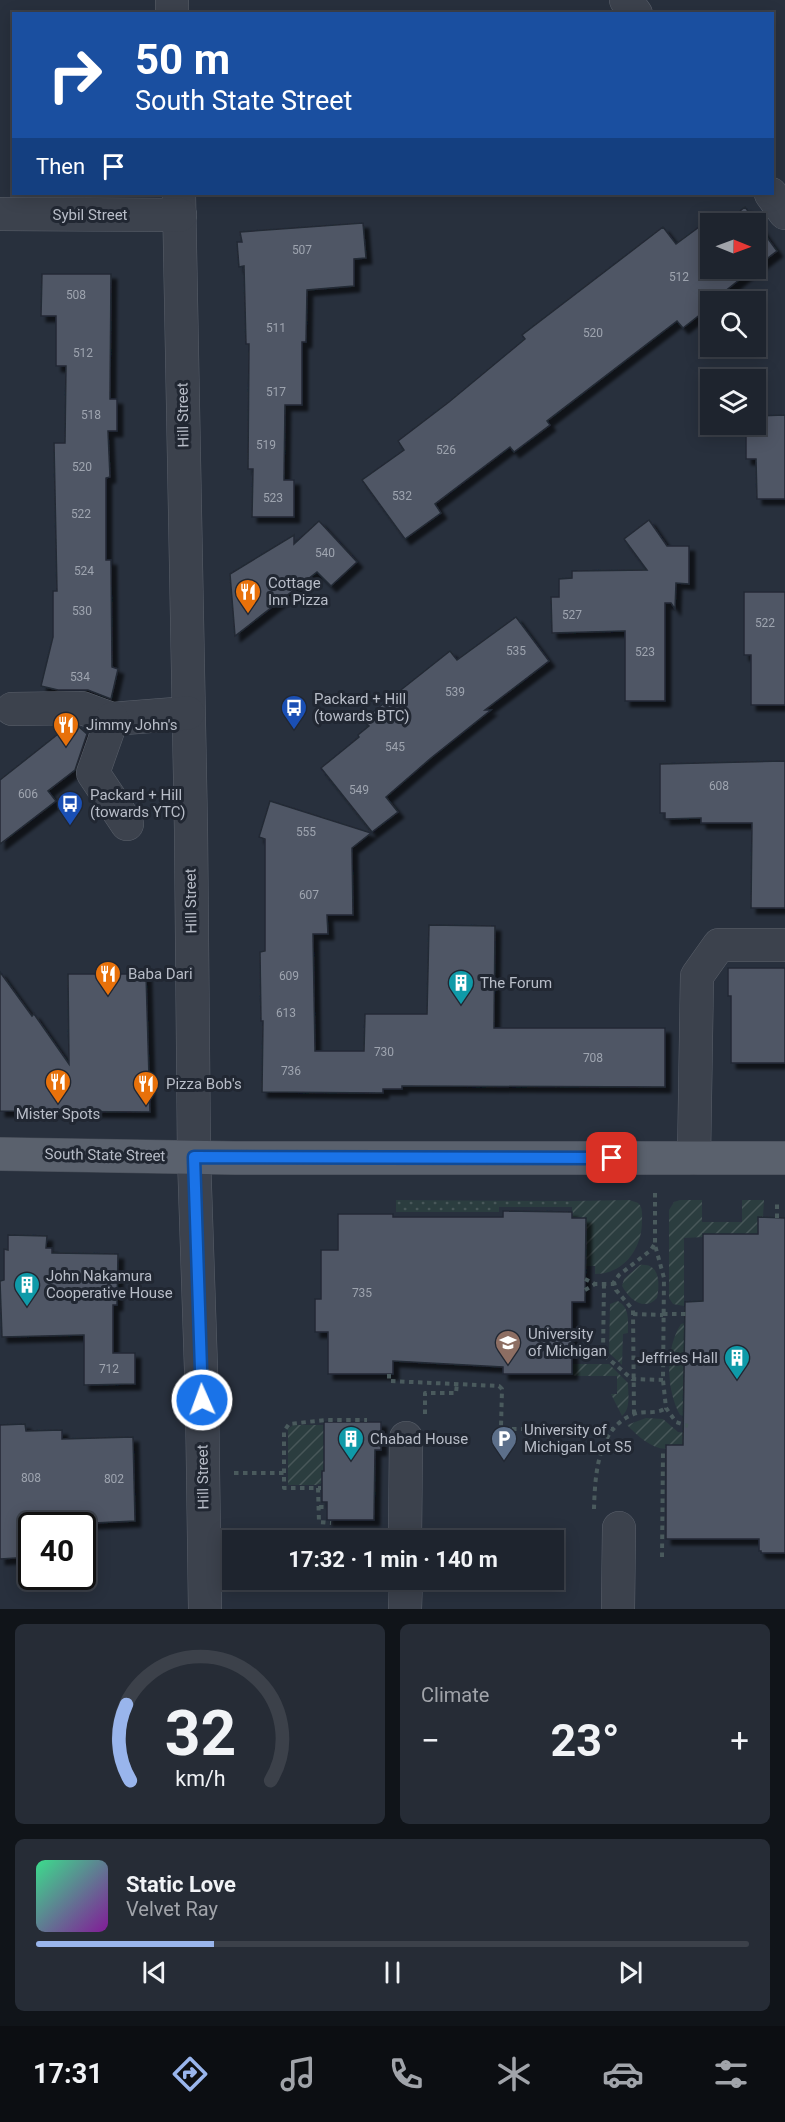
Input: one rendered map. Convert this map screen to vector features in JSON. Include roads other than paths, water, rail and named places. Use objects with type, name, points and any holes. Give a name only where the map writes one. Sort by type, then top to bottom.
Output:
[{"type":"main road","name":"South State Street","points":[[0,1154],[194,1157],[785,1158]]},
{"type":"street","points":[[772,195],[785,213]]},
{"type":"street","name":"Sybil Street","points":[[0,214],[180,204]]},
{"type":"street","name":"Hill Street","points":[[180,204],[194,1157],[202,1400],[205,1609]]},
{"type":"street","points":[[12,709],[82,708],[112,720],[188,712]]},
{"type":"street","points":[[112,720],[93,773],[127,824]]},
{"type":"street","points":[[694,1158],[697,976],[719,945],[785,945]]},
{"type":"street","points":[[405,1530],[406,1438]]},
{"type":"street","points":[[607,1523],[618,1609]]},
{"type":"street","points":[[405,1590],[405,1609]]},
{"type":"place","name":"Cottage Inn Pizza","points":[[248,615]]},
{"type":"place","name":"Packard + Hill (towards BTC)","points":[[294,731]]},
{"type":"place","name":"Jimmy John's","points":[[66,748]]},
{"type":"place","name":"Packard + Hill (towards YTC)","points":[[70,827]]},
{"type":"place","name":"Baba Dari","points":[[108,997]]},
{"type":"place","name":"The Forum","points":[[461,1006]]},
{"type":"place","name":"Mister Spots","points":[[58,1105]]},
{"type":"place","name":"Pizza Bob's","points":[[146,1107]]},
{"type":"place","name":"John Nakamura Cooperative House","points":[[27,1308]]},
{"type":"place","name":"University of Michigan","points":[[508,1366]]},
{"type":"place","name":"Jeffries Hall","points":[[737,1381]]},
{"type":"place","name":"Chabad House","points":[[351,1462]]},
{"type":"place","name":"University of Michigan Lot S5","points":[[504,1462]]}]
